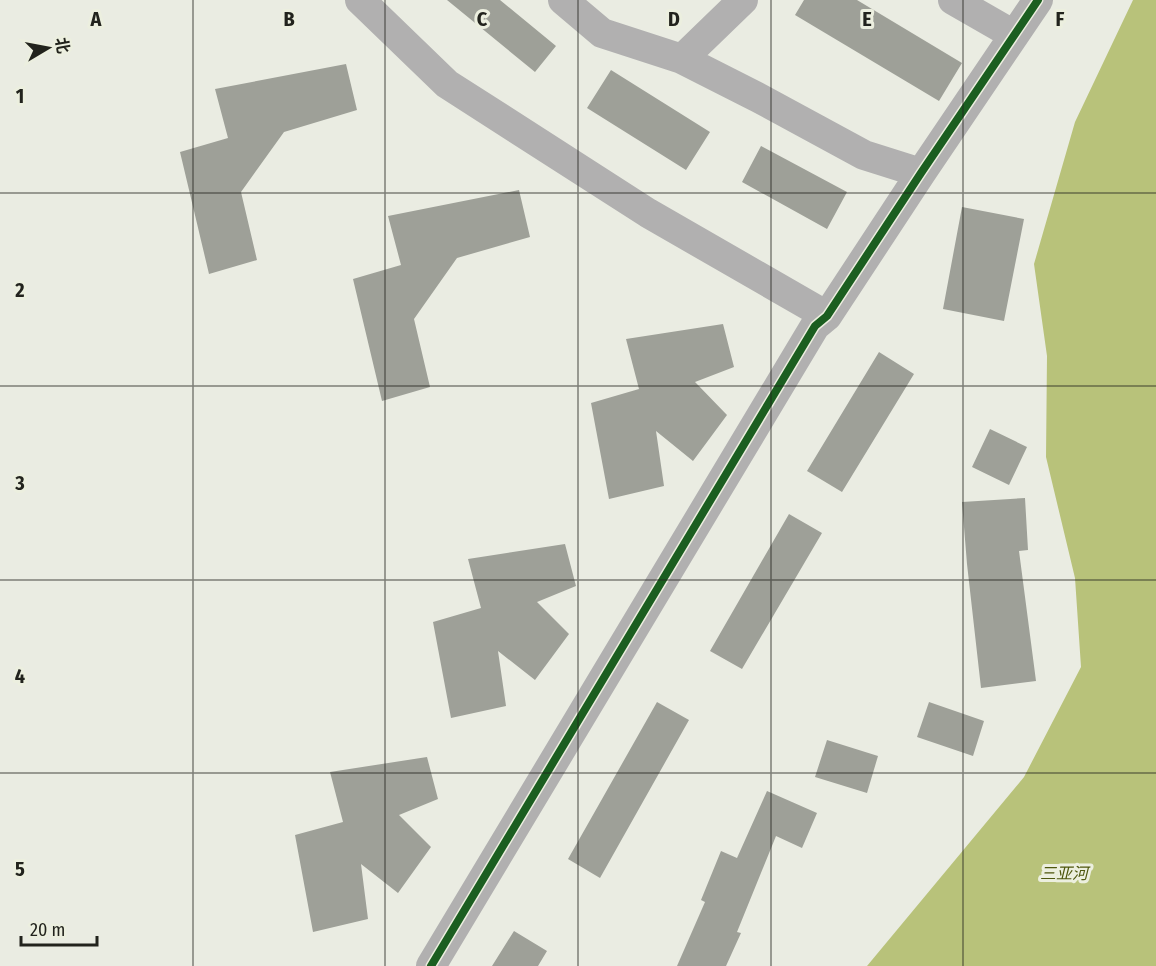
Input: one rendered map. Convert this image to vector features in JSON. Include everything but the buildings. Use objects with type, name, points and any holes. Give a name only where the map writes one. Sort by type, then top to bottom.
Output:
[{"type":"street","points":[[360,0],[447,84],[648,213],[827,316]]},
{"type":"street","points":[[563,0],[602,33],[682,59],[864,155],[921,173]]},
{"type":"street","points":[[682,59],[743,0]]},
{"type":"street","points":[[953,0],[1014,36]]},
{"type":"street","points":[[431,966],[815,326],[827,316],[1038,0]]},
{"type":"water","name":"三亚河","points":[[1133,0],[1156,0],[1156,966],[867,966],[1024,777],[1081,667],[1075,578],[1046,457],[1047,356],[1034,264],[1075,122]]},
{"type":"cycle path","points":[[431,966],[815,326],[827,316],[1038,0]]}]
